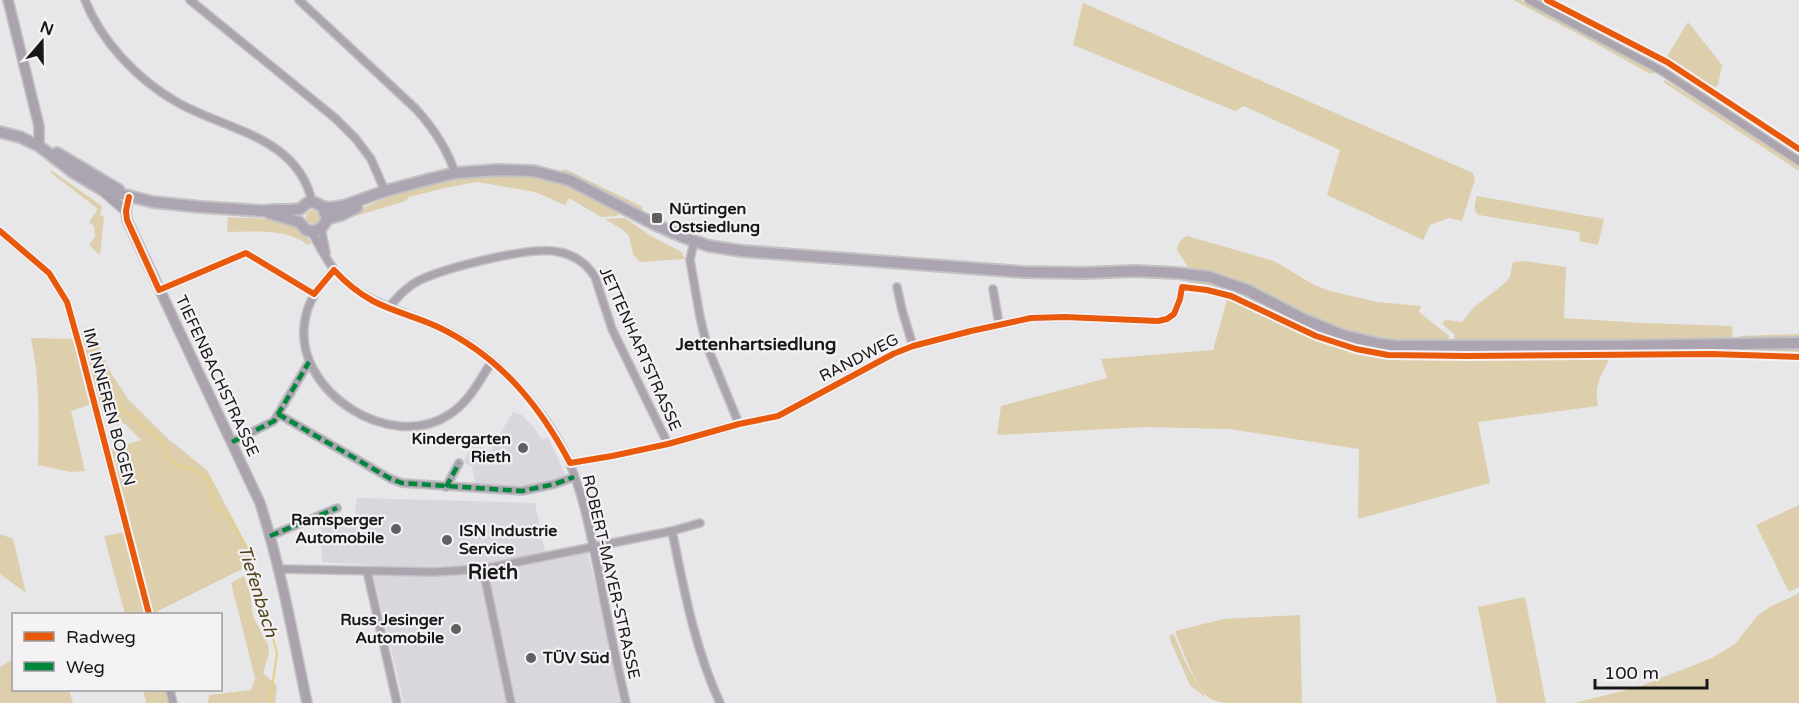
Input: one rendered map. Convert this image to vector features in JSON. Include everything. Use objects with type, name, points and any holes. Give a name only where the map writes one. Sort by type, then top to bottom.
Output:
[{"type":"main road","points":[[0,132],[20,137],[55,152],[129,197]]},
{"type":"main road","points":[[0,138],[39,146],[74,173],[101,189],[129,197],[153,202],[263,211],[300,209]]},
{"type":"main road","points":[[263,211],[299,222],[306,230],[320,226],[385,191],[430,178],[455,173],[533,171],[553,175],[585,188],[654,224],[694,241],[729,250],[1023,272],[1135,271],[1209,277],[1247,290],[1305,320],[1342,335],[1380,344],[1397,346],[1615,346],[1799,343]]},
{"type":"main road","points":[[299,222],[298,213],[307,203],[312,202],[330,208],[370,198]]},
{"type":"main road","points":[[320,226],[323,207]]},
{"type":"street","points":[[8,0],[39,126],[39,146]]},
{"type":"street","points":[[85,0],[104,35],[152,86],[202,116],[243,130],[265,141],[296,168],[305,180],[312,202]]},
{"type":"street","points":[[190,0],[342,125],[371,159],[385,191]]},
{"type":"street","points":[[299,0],[416,109],[441,139],[455,173]]},
{"type":"street","points":[[1529,0],[1662,71],[1799,160]]},
{"type":"street","points":[[101,189],[126,211],[129,197]]},
{"type":"street","name":"TIEFENBACHSTRASSE","points":[[126,211],[127,220],[159,290],[260,503],[279,569],[307,703]]},
{"type":"street","name":"ROBERT-MAYER-STRASSE","points":[[320,226],[327,256],[334,270],[374,302],[438,327],[475,348],[492,361],[522,391],[554,435],[570,464],[593,546],[626,703]]},
{"type":"street","name":"IM INNEREN BOGEN","points":[[0,231],[49,273],[66,302],[78,339],[148,613]]},
{"type":"street","points":[[694,241],[690,260],[707,346],[739,424]]},
{"type":"street","name":"JETTENHARTSTRASSE","points":[[389,307],[404,291],[419,280],[487,260],[545,251],[558,251],[572,256],[591,270],[596,278],[612,328],[668,444]]},
{"type":"street","points":[[159,290],[246,253],[314,294]]},
{"type":"street","points":[[334,270],[314,294],[308,307],[304,321],[304,343],[309,362],[324,386],[335,397],[357,412],[380,423],[411,427],[424,426],[450,414],[461,405],[492,361]]},
{"type":"street","points":[[897,287],[913,346]]},
{"type":"street","name":"RANDWEG","points":[[570,464],[668,444],[739,424],[778,416],[893,354],[913,346],[999,324],[1031,318],[1065,317],[1148,322],[1167,319],[1174,314],[1182,287]]},
{"type":"street","points":[[993,289],[999,324]]},
{"type":"street","points":[[232,442],[274,421],[309,362]]},
{"type":"street","points":[[278,414],[391,479],[402,483],[522,491],[555,484],[574,477]]},
{"type":"street","points":[[446,487],[459,463]]},
{"type":"street","points":[[270,536],[337,508]]},
{"type":"street","points":[[279,569],[434,572],[483,569],[672,531],[700,523]]},
{"type":"street","points":[[672,531],[689,612],[710,681],[720,703]]},
{"type":"street","points":[[483,569],[511,703]]},
{"type":"street","points":[[367,572],[397,703]]},
{"type":"shaded area","points":[[1513,0],[1521,0],[1653,71],[1653,74],[1648,73]]},
{"type":"shaded area","points":[[1537,0],[1543,0],[1656,58],[1656,61],[1653,62]]},
{"type":"shaded area","points":[[1083,3],[1473,173],[1475,179],[1462,221],[1449,218],[1430,225],[1423,240],[1327,195],[1340,150],[1244,106],[1235,111],[1073,45]]},
{"type":"shaded area","points":[[1688,22],[1722,65],[1718,85],[1715,88],[1709,87],[1665,60]]},
{"type":"shaded area","points":[[1674,70],[1799,151],[1799,156],[1673,74]]},
{"type":"shaded area","points":[[1665,80],[1799,165],[1799,171],[1665,83],[1663,81]]},
{"type":"shaded area","points":[[565,169],[643,207],[642,210],[560,172]]},
{"type":"shaded area","points":[[52,171],[102,206],[100,215],[104,217],[100,255],[89,245],[95,237],[94,226],[89,222],[98,209],[50,172]]},
{"type":"shaded area","points":[[493,174],[518,174],[555,179],[620,211],[617,216],[601,217],[569,198],[565,205],[535,192],[477,182],[409,197],[406,201],[332,223],[413,188],[453,179]]},
{"type":"shaded area","points":[[1477,196],[1604,219],[1598,245],[1579,241],[1580,232],[1479,215],[1475,208]]},
{"type":"shaded area","points":[[310,210],[316,210],[320,217],[316,224],[310,224],[306,220],[306,214]]},
{"type":"shaded area","points":[[228,217],[274,220],[285,223],[296,227],[311,243],[308,245],[280,233],[227,232]]},
{"type":"shaded area","points":[[625,218],[651,236],[682,252],[685,259],[640,262],[633,254],[629,236],[605,219]]},
{"type":"shaded area","points":[[1187,236],[1274,261],[1314,285],[1330,291],[1377,302],[1421,306],[1419,312],[1449,336],[1448,342],[1368,335],[1337,328],[1311,318],[1242,282],[1188,267],[1177,250],[1180,241]]},
{"type":"shaded area","points":[[1524,261],[1566,267],[1564,318],[1732,326],[1733,340],[1458,343],[1454,334],[1443,325],[1443,322],[1446,320],[1462,322],[1474,307],[1505,283],[1510,277],[1513,262]]},
{"type":"shaded area","points":[[1196,278],[1234,289],[1323,333],[1352,343],[1377,348],[1611,352],[1468,355],[1380,353],[1331,340],[1230,293],[1195,287],[1188,283],[1188,280],[1180,279]]},
{"type":"shaded area","points":[[1228,297],[1324,341],[1366,353],[1406,358],[1609,357],[1609,360],[1597,387],[1598,406],[1478,422],[1490,483],[1358,519],[1359,449],[1229,429],[1145,427],[997,435],[1001,406],[1107,378],[1101,359],[1213,350]]},
{"type":"shaded area","points":[[92,328],[109,370],[128,399],[167,438],[207,470],[253,557],[242,569],[154,613],[152,613],[109,449],[141,440],[100,405],[81,338],[83,329]]},
{"type":"shaded area","points":[[1799,331],[1799,338],[1743,339],[1740,336],[1798,334]]},
{"type":"shaded area","points":[[31,338],[75,339],[91,404],[71,411],[85,471],[71,472],[38,465],[39,417]]},
{"type":"shaded area","points":[[1799,347],[1799,356],[1746,353],[1622,353],[1620,350]]},
{"type":"shaded area","name":"Kindergarten Rieth","points":[[513,412],[522,415],[542,440],[548,437],[567,478],[517,489],[476,487],[472,467],[463,462],[473,444],[490,451]]},
{"type":"shaded area","points":[[357,498],[535,503],[547,562],[587,551],[625,703],[404,703],[371,565],[322,562],[321,526],[332,519],[354,520]]},
{"type":"shaded area","points":[[1799,505],[1799,587],[1789,592],[1756,525]]},
{"type":"shaded area","points":[[126,532],[146,613],[125,613],[104,536]]},
{"type":"shaded area","points":[[0,534],[13,539],[26,593],[0,574]]},
{"type":"shaded area","points":[[244,576],[250,593],[253,616],[268,645],[269,653],[263,673],[277,686],[275,703],[208,703],[209,695],[251,690],[255,678],[231,583]]},
{"type":"shaded area","points":[[1799,593],[1799,703],[1574,703],[1638,687],[1712,658],[1735,644],[1757,616]]},
{"type":"shaded area","points":[[1525,597],[1546,703],[1497,703],[1478,607]]},
{"type":"shaded area","points":[[1300,615],[1302,703],[1226,703],[1210,698],[1203,692],[1194,676],[1175,631],[1224,619]]},
{"type":"shaded area","points":[[1170,634],[1174,635],[1187,666],[1205,697],[1190,685],[1170,640]]},
{"type":"shaded area","points":[[12,660],[12,691],[69,691],[73,703],[0,703],[0,667]]},
{"type":"shaded area","points":[[143,691],[167,691],[171,703],[146,703]]},
{"type":"waterway","name":"Tiefenbach","points":[[86,328],[95,355],[97,380],[102,394],[143,425],[163,444],[173,463],[202,474],[209,482],[217,508],[231,520],[250,553],[251,580],[262,602],[263,621],[272,635],[277,653],[270,703]]},
{"type":"marked path","points":[[232,442],[274,421],[309,362]]},
{"type":"marked path","points":[[278,414],[391,479],[402,483],[522,491],[555,484],[574,477]]},
{"type":"marked path","points":[[446,487],[459,463]]},
{"type":"marked path","points":[[270,536],[337,508]]},
{"type":"cycle path","points":[[1547,0],[1667,62],[1799,149]]},
{"type":"cycle path","points":[[129,197],[127,220],[159,290],[246,253],[314,294],[334,270],[367,298],[438,327],[480,352],[498,367],[531,402],[570,463],[668,444],[739,424],[778,416],[893,354],[913,346],[971,331],[1031,318],[1065,317],[1158,321],[1167,319],[1174,314],[1182,287],[1231,296],[1316,336],[1356,349],[1388,355],[1712,354],[1799,357]]},
{"type":"cycle path","points":[[0,231],[49,273],[67,302],[149,613]]},
{"type":"place","name":"Nürtingen Ostsiedlung","points":[[657,218]]},
{"type":"place","name":"Kindergarten Rieth","points":[[523,448]]},
{"type":"place","name":"Ramsperger Automobile","points":[[396,529]]},
{"type":"place","name":"ISN Industrie Service","points":[[447,540]]},
{"type":"place","name":"Russ Jesinger Automobile","points":[[456,629]]},
{"type":"place","name":"TÜV Süd","points":[[531,658]]},
{"type":"district","name":"Jettenhartsiedlung","points":[[756,344]]},
{"type":"district","name":"Rieth","points":[[493,573]]}]
